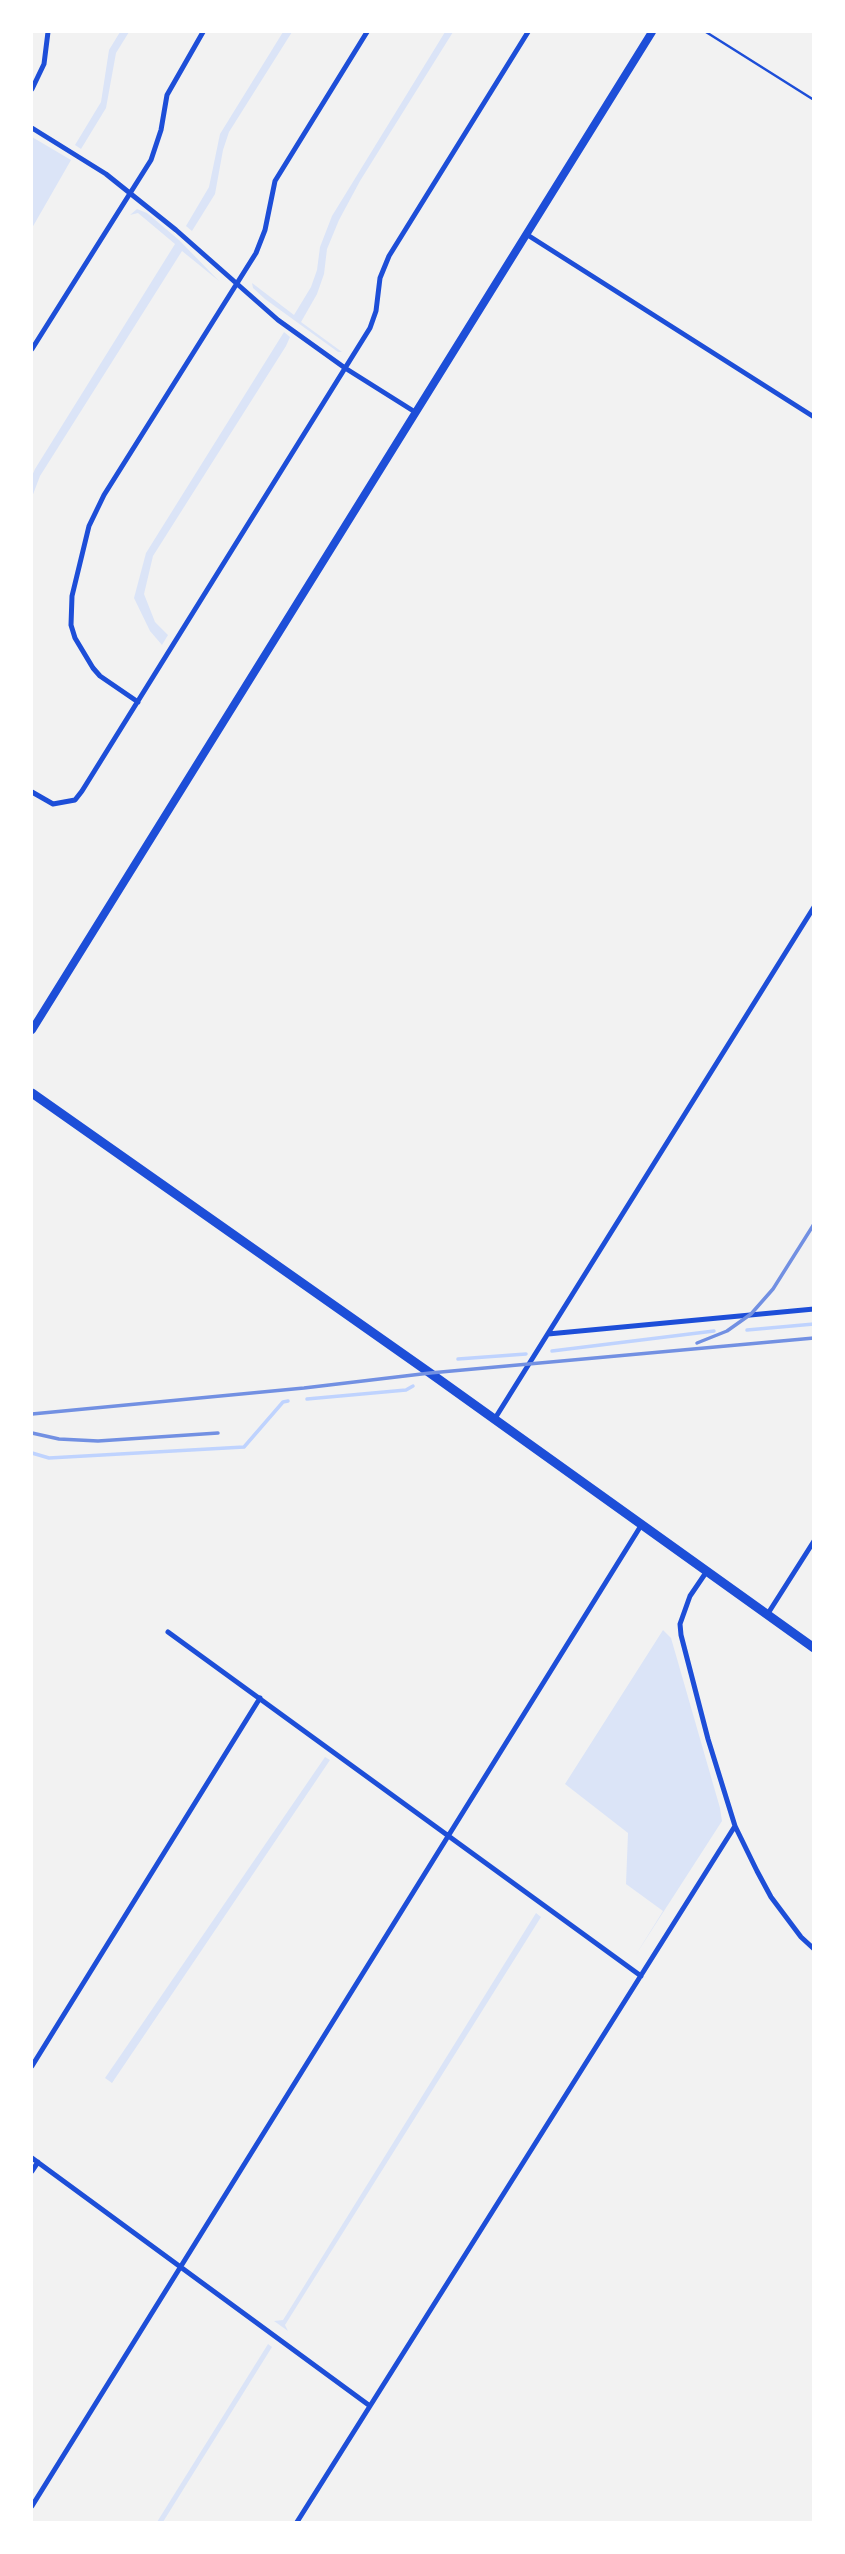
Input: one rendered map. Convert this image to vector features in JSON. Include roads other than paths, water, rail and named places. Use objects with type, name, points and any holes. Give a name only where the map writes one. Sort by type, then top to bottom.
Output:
[{"type":"main road","points":[[32,1030],[652,32]]},
{"type":"main road","points":[[32,1093],[814,1648]]},
{"type":"street","points":[[32,89],[44,64],[48,32]]},
{"type":"street","points":[[32,349],[35,338],[130,193],[156,147],[163,106],[171,85],[203,32]]},
{"type":"street","points":[[138,702],[100,676],[86,659],[75,638],[71,625],[72,596],[84,541],[99,504],[262,240],[275,181],[367,32]]},
{"type":"street","points":[[32,792],[53,804],[75,800],[82,792],[374,319],[380,278],[389,256],[528,32]]},
{"type":"street","points":[[32,128],[106,174],[176,230],[278,320],[345,368],[415,412]]},
{"type":"street","points":[[526,234],[814,417]]},
{"type":"street","points":[[494,1420],[814,907]]},
{"type":"street","points":[[806,920],[814,925]]},
{"type":"street","points":[[548,1334],[814,1309]]},
{"type":"street","points":[[32,2506],[642,1524]]},
{"type":"street","points":[[767,1615],[814,1541]]},
{"type":"street","points":[[707,1571],[685,1606],[680,1625],[708,1739],[735,1826],[771,1897],[814,1950]]},
{"type":"street","points":[[168,1632],[641,1976]]},
{"type":"street","points":[[32,2066],[260,1698]]},
{"type":"street","points":[[297,2522],[735,1826]]},
{"type":"street","points":[[32,2158],[370,2406]]},
{"type":"street","points":[[32,2171],[38,2162]]},
{"type":"lane","points":[[706,32],[814,100]]},
{"type":"waterway","points":[[747,1330],[814,1324]]},
{"type":"waterway","points":[[552,1351],[714,1331]]},
{"type":"waterway","points":[[458,1359],[526,1354]]},
{"type":"waterway","points":[[307,1399],[406,1390],[413,1386]]},
{"type":"waterway","points":[[32,1453],[49,1458],[244,1447],[283,1402],[288,1401]]},
{"type":"railway","points":[[697,1343],[727,1331],[751,1314],[773,1289],[814,1224]]},
{"type":"railway","points":[[32,1414],[430,1373],[814,1338]]},
{"type":"railway","points":[[32,1433],[59,1439],[98,1441],[218,1433]]}]
